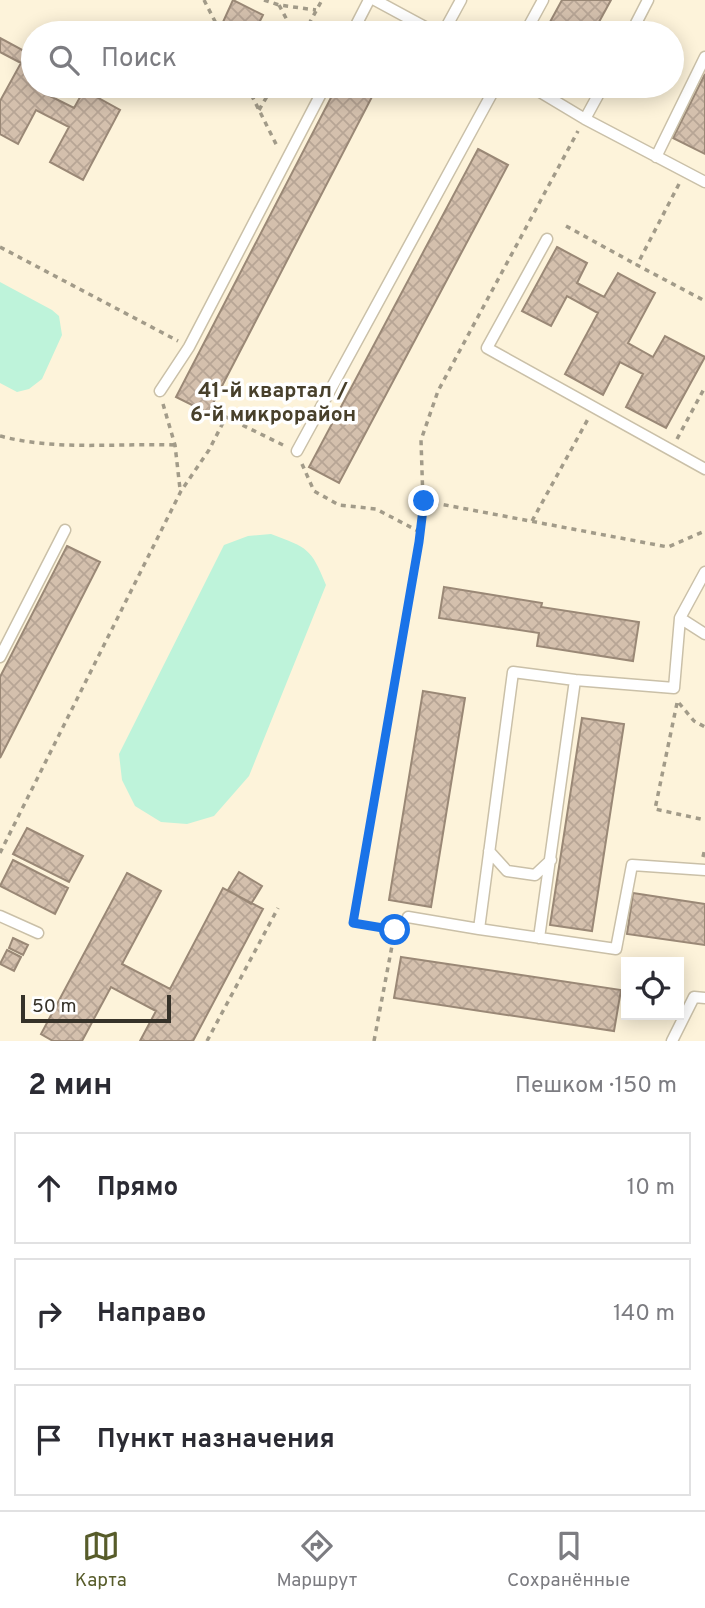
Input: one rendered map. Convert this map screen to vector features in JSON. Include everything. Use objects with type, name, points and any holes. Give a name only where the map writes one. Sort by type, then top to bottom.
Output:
[{"type":"lane","points":[[358,21],[369,0]]},
{"type":"lane","points":[[375,0],[414,21]]},
{"type":"lane","points":[[450,21],[461,0]]},
{"type":"lane","points":[[532,21],[543,0]]},
{"type":"lane","points":[[637,21],[648,0]]},
{"type":"lane","points":[[656,156],[705,57]]},
{"type":"lane","points":[[160,391],[190,347],[319,98]]},
{"type":"lane","points":[[297,451],[489,98]]},
{"type":"lane","points":[[550,98],[705,183]]},
{"type":"lane","points":[[585,119],[596,98]]},
{"type":"lane","points":[[547,239],[487,348],[705,469]]},
{"type":"lane","points":[[0,657],[65,530]]},
{"type":"lane","points":[[479,929],[513,672],[674,688],[680,618],[705,572]]},
{"type":"lane","points":[[680,618],[705,634]]},
{"type":"lane","points":[[539,938],[575,680]]},
{"type":"lane","points":[[489,851],[507,871],[535,875],[551,860]]},
{"type":"lane","points":[[408,917],[616,949],[632,865],[705,870]]},
{"type":"lane","points":[[0,916],[38,933]]},
{"type":"lane","points":[[672,1041],[694,997],[705,998]]},
{"type":"path","points":[[204,0],[215,21]]},
{"type":"path","points":[[264,0],[279,5],[317,10]]},
{"type":"path","points":[[310,21],[323,0]]},
{"type":"path","points":[[279,5],[288,21]]},
{"type":"path","points":[[253,98],[285,162]]},
{"type":"path","points":[[259,110],[266,98]]},
{"type":"path","points":[[374,1041],[395,930],[353,923],[420,532],[424,501],[421,440],[438,391],[585,119]]},
{"type":"path","points":[[636,265],[685,172]]},
{"type":"path","points":[[566,226],[705,301]]},
{"type":"path","points":[[0,247],[190,347]]},
{"type":"path","points":[[671,450],[705,387]]},
{"type":"path","points":[[160,391],[175,446],[181,491]]},
{"type":"path","points":[[532,522],[594,408]]},
{"type":"path","points":[[0,853],[181,491],[209,450],[226,417],[297,451],[314,491],[339,505],[376,509],[420,532]]},
{"type":"path","points":[[0,436],[69,446],[175,446]]},
{"type":"path","points":[[424,501],[668,547],[705,531]]},
{"type":"path","points":[[705,727],[694,721],[677,701],[655,809],[705,820]]},
{"type":"path","points":[[207,1041],[278,908]]},
{"type":"green space","points":[[0,282],[52,310],[59,316],[62,335],[42,379],[29,389],[17,392],[0,383]]},
{"type":"green space","points":[[271,534],[307,551],[326,585],[249,776],[214,816],[187,824],[161,822],[135,806],[122,780],[119,754],[224,545],[248,536]]},
{"type":"building","points":[[233,0],[263,15],[260,21],[223,21]]},
{"type":"building","points":[[562,0],[611,0],[600,21],[551,21]]},
{"type":"building","points":[[0,38],[21,49],[21,63],[0,52]]},
{"type":"building","points":[[21,63],[21,98],[54,98],[74,108],[80,98],[98,98],[120,110],[83,180],[50,162],[69,127],[36,110],[18,144],[0,134],[0,101]]},
{"type":"building","points":[[705,74],[705,154],[673,138]]},
{"type":"building","points":[[331,98],[371,98],[208,413],[176,397]]},
{"type":"building","points":[[478,149],[508,165],[339,483],[309,467]]},
{"type":"building","points":[[557,247],[587,263],[577,283],[604,297],[618,273],[655,293],[628,343],[653,357],[665,336],[705,357],[666,428],[626,407],[643,374],[620,362],[603,395],[565,374],[598,313],[567,296],[551,326],[522,311]]},
{"type":"building","points":[[67,546],[100,562],[0,758],[0,677]]},
{"type":"building","points":[[444,587],[542,603],[541,607],[639,622],[633,661],[537,646],[539,633],[439,618]]},
{"type":"building","points":[[423,691],[465,698],[431,907],[389,900]]},
{"type":"building","points":[[582,718],[624,724],[592,931],[550,925]]},
{"type":"building","points":[[27,828],[83,856],[69,882],[13,854]]},
{"type":"building","points":[[13,860],[68,888],[55,914],[0,886]]},
{"type":"building","points":[[239,872],[262,886],[251,904],[228,890]]},
{"type":"building","points":[[127,873],[161,891],[122,964],[170,989],[223,888],[263,909],[193,1041],[140,1041],[156,1011],[111,987],[82,1041],[53,1041],[41,1034]]},
{"type":"building","points":[[633,893],[705,904],[705,945],[627,934]]},
{"type":"building","points":[[13,938],[28,945],[23,955],[9,948]]},
{"type":"building","points":[[7,950],[21,957],[14,971],[0,964]]},
{"type":"building","points":[[401,957],[621,990],[614,1031],[394,998]]},
{"type":"district","name":"41-й квартал / 6-й микрорайон","points":[[273,403]]},
{"type":"route","points":[[395,930],[353,923],[424,501]]}]
